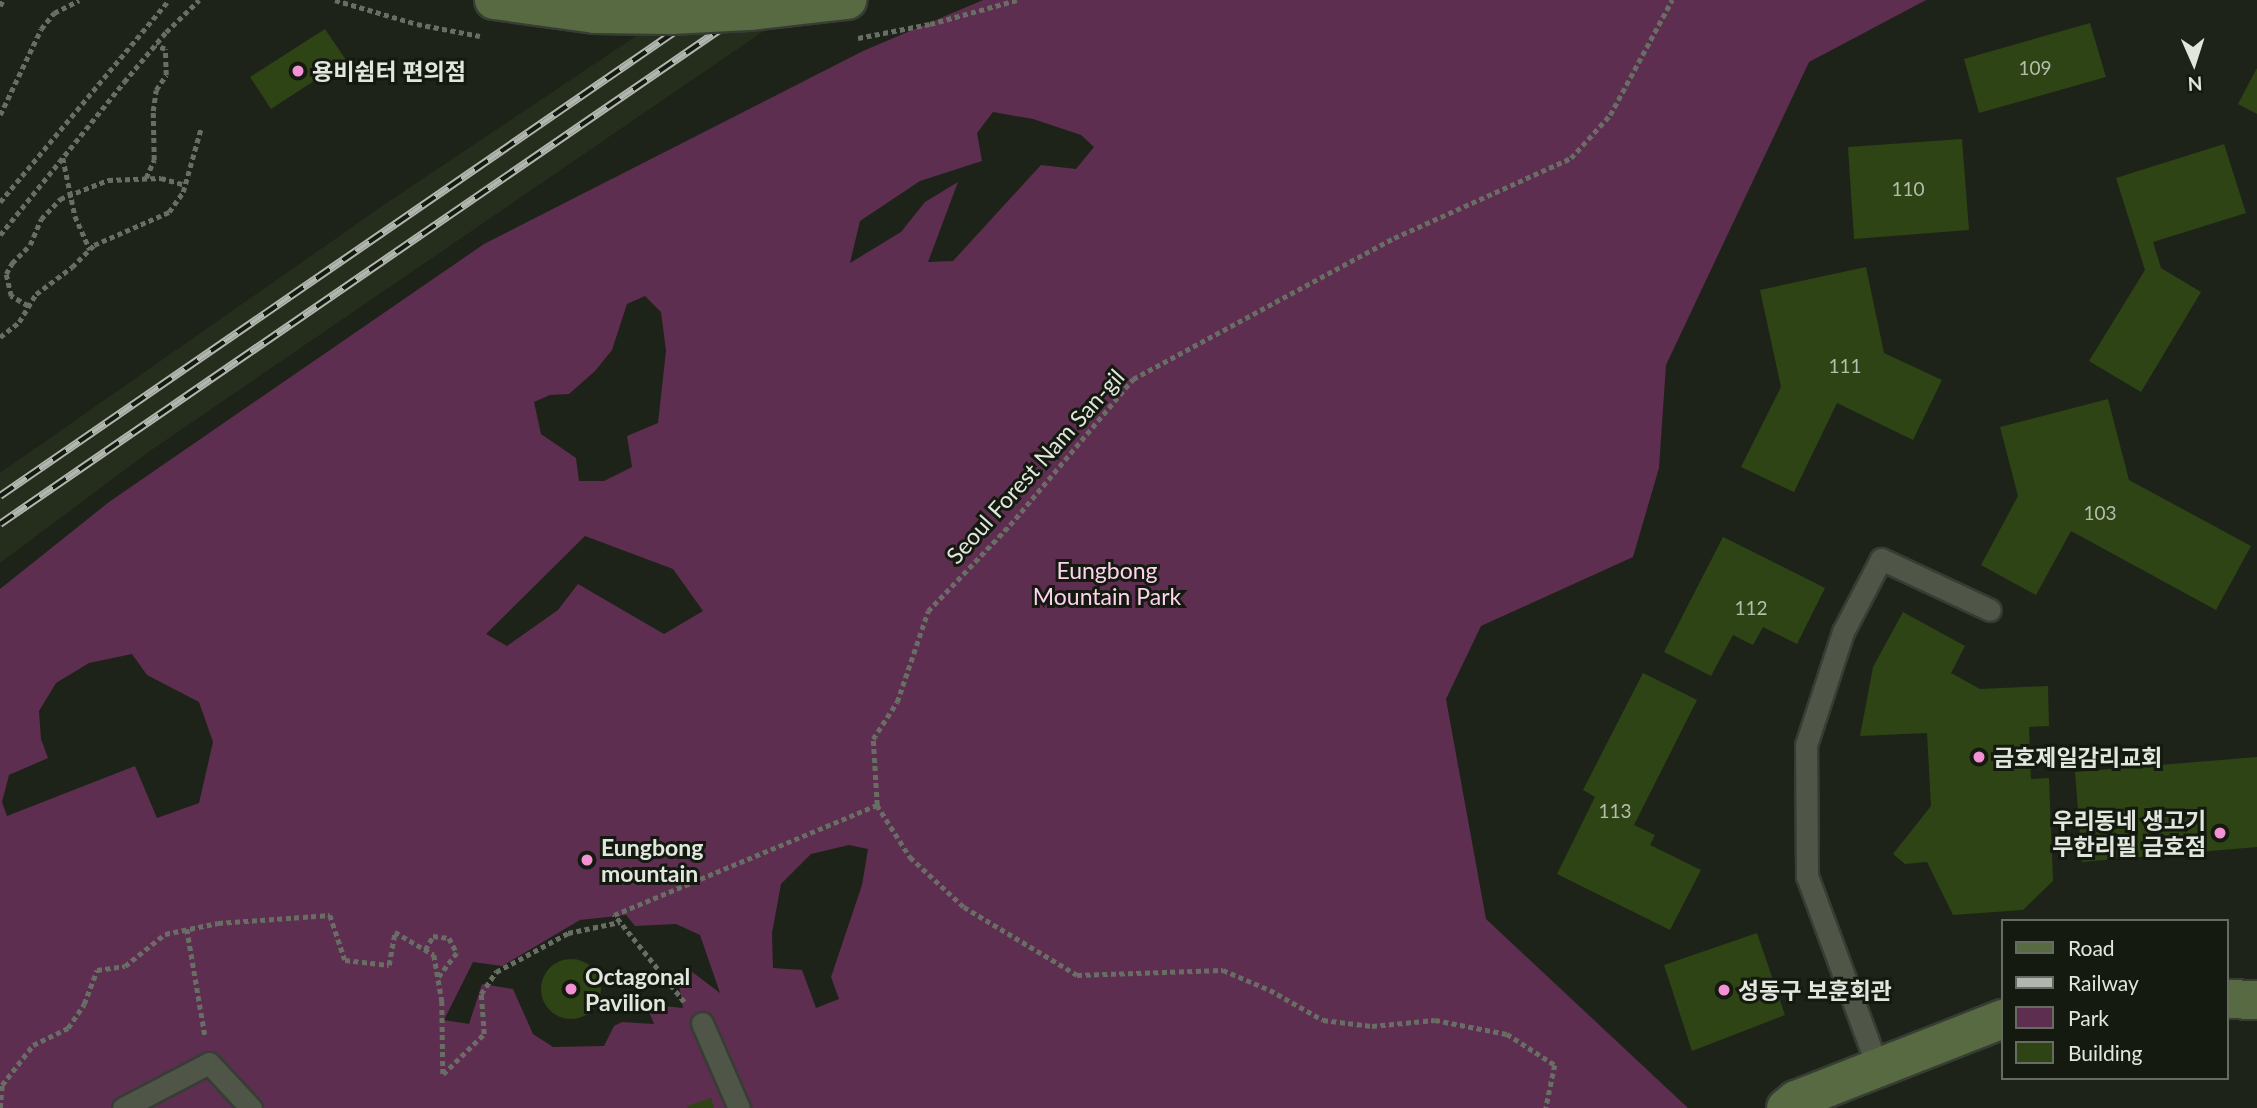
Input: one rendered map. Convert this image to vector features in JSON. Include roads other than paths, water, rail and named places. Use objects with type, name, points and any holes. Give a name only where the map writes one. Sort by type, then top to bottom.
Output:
[{"type":"main road","points":[[494,0],[595,14],[671,15],[749,11],[847,0]]},
{"type":"main road","points":[[2229,999],[2257,1000]]},
{"type":"main road","points":[[1786,1108],[1796,1100],[2002,1018]]},
{"type":"lane","points":[[1878,1068],[1807,876],[1806,745],[1843,632],[1881,559],[1990,610]]},
{"type":"lane","points":[[702,1023],[738,1108]]},
{"type":"lane","points":[[123,1108],[209,1063],[251,1108]]},
{"type":"railway","points":[[0,496],[721,0]]},
{"type":"railway","points":[[0,524],[763,0]]},
{"type":"place","name":"용비쉼터 편의점","points":[[298,71]]},
{"type":"place","name":"금호제일감리교회","points":[[1979,757]]},
{"type":"place","name":"우리동네 생고기 무한리필 금호점","points":[[2220,833]]},
{"type":"place","name":"Eungbong mountain","points":[[587,860]]},
{"type":"place","name":"Octagonal Pavilion","points":[[571,989]]},
{"type":"place","name":"성동구 보훈회관","points":[[1724,990]]},
{"type":"park label","name":"Eungbong Mountain Park","points":[[1107,583]]}]
